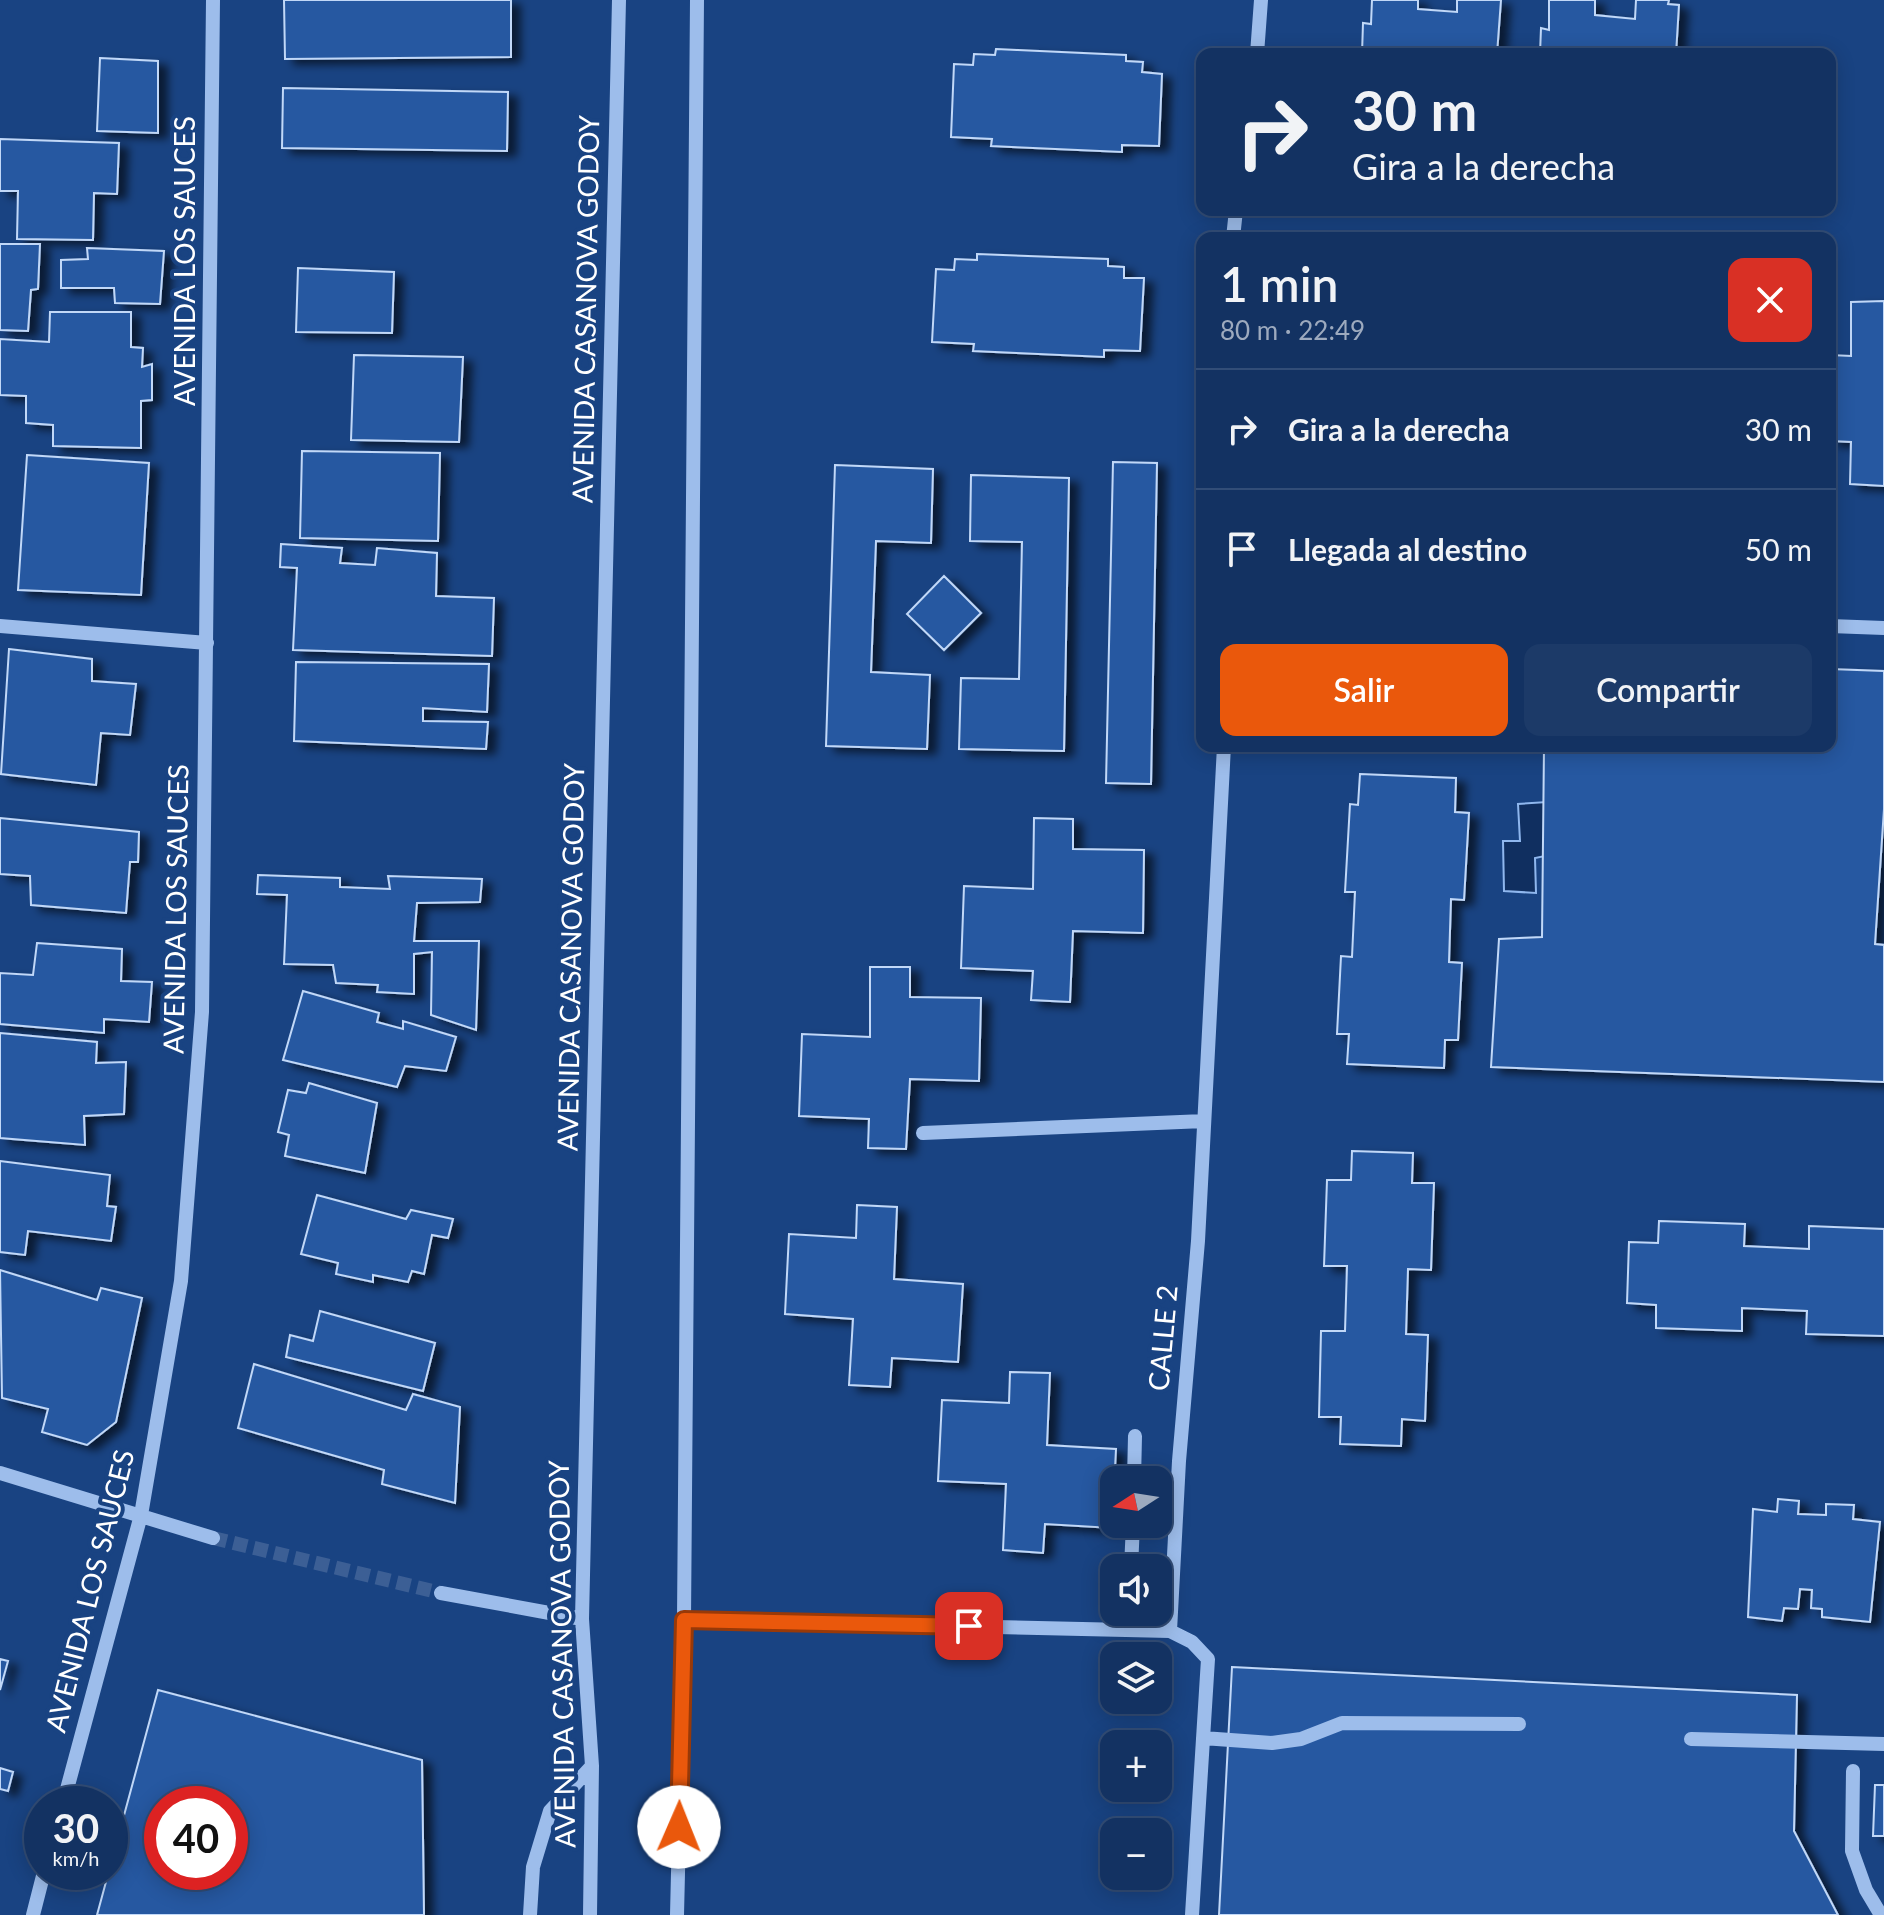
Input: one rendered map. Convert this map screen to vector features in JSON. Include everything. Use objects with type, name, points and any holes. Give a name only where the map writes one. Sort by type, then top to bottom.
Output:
[{"type":"street","name":"AVENIDA LOS SAUCES","points":[[68,1786],[141,1515],[181,1281],[202,1012],[213,0]]},
{"type":"street","name":"AVENIDA CASANOVA GODOY","points":[[590,1915],[592,1766],[582,1619],[619,0]]},
{"type":"street","points":[[677,1915],[684,1620],[697,0]]},
{"type":"street","points":[[1257,48],[1261,0]]},
{"type":"street","points":[[0,626],[207,643]]},
{"type":"street","points":[[1836,626],[1884,628]]},
{"type":"street","name":"CALLE 2","points":[[1170,1631],[1179,1461],[1198,1241],[1224,752]]},
{"type":"street","points":[[923,1133],[1204,1121]]},
{"type":"street","points":[[1134,1466],[1135,1436]]},
{"type":"street","points":[[0,1473],[213,1538]]},
{"type":"street","points":[[441,1593],[582,1619]]},
{"type":"street","points":[[684,1620],[1170,1631],[1192,1642],[1208,1659],[1192,1915]]},
{"type":"street","points":[[1128,1626],[1128,1630]]},
{"type":"street","points":[[1203,1738],[1272,1743],[1301,1739],[1342,1723],[1519,1724]]},
{"type":"street","points":[[1691,1739],[1884,1744]]},
{"type":"street","points":[[530,1915],[533,1867],[550,1811],[592,1766]]},
{"type":"street","points":[[1853,1771],[1852,1851],[1866,1890],[1881,1915]]},
{"type":"street","points":[[33,1915],[39,1890]]},
{"type":"water","points":[[1547,802],[1550,855],[1535,858],[1536,893],[1504,891],[1503,841],[1520,841],[1518,804]]},
{"type":"building","points":[[284,0],[511,0],[511,57],[285,59]]},
{"type":"building","points":[[1372,0],[1418,0],[1418,9],[1457,12],[1457,0],[1501,0],[1497,48],[1362,48],[1363,23],[1371,24]]},
{"type":"building","points":[[1549,0],[1595,0],[1595,15],[1635,19],[1636,0],[1669,0],[1668,4],[1679,5],[1676,48],[1540,48],[1541,28],[1549,30]]},
{"type":"building","points":[[996,49],[1126,55],[1126,61],[1143,62],[1142,72],[1162,74],[1159,146],[1122,145],[1122,152],[991,146],[992,139],[951,137],[954,64],[973,65],[974,54],[995,55]]},
{"type":"building","points":[[100,58],[158,61],[158,133],[97,131]]},
{"type":"building","points":[[283,88],[508,92],[507,151],[282,148]]},
{"type":"building","points":[[0,139],[119,143],[117,194],[94,193],[93,240],[17,239],[18,191],[0,191]]},
{"type":"building","points":[[0,244],[40,244],[38,289],[31,290],[28,331],[0,330]]},
{"type":"building","points":[[87,248],[164,251],[160,304],[115,303],[114,288],[61,288],[61,260],[88,259]]},
{"type":"building","points":[[977,254],[1108,259],[1108,266],[1124,267],[1124,278],[1144,278],[1140,351],[1104,350],[1104,357],[973,351],[974,344],[932,342],[936,269],[954,270],[955,259],[977,260]]},
{"type":"building","points":[[298,268],[394,272],[392,333],[296,332]]},
{"type":"building","points":[[1884,301],[1884,486],[1850,484],[1851,442],[1836,441],[1836,355],[1851,356],[1851,302]]},
{"type":"building","points":[[50,312],[131,312],[131,347],[143,348],[142,367],[152,364],[152,400],[141,401],[141,448],[53,446],[53,425],[26,423],[26,396],[0,395],[0,339],[49,342]]},
{"type":"building","points":[[354,355],[463,357],[459,442],[351,440]]},
{"type":"building","points":[[302,451],[440,453],[438,541],[300,538]]},
{"type":"building","points":[[27,455],[149,463],[141,595],[18,590]]},
{"type":"building","points":[[1113,462],[1157,463],[1151,784],[1106,783]]},
{"type":"building","points":[[835,465],[933,469],[931,543],[876,541],[871,672],[930,675],[927,749],[826,746]]},
{"type":"building","points":[[971,475],[1069,478],[1064,751],[959,749],[961,678],[1019,679],[1022,542],[970,541]]},
{"type":"building","points":[[281,544],[342,548],[340,563],[375,565],[377,548],[437,553],[436,596],[494,598],[492,656],[293,650],[297,568],[280,567]]},
{"type":"building","points":[[944,576],[981,613],[944,650],[907,614]]},
{"type":"building","points":[[9,649],[92,659],[92,681],[136,684],[130,735],[101,733],[96,785],[1,774]]},
{"type":"building","points":[[296,662],[489,664],[487,712],[423,708],[423,721],[488,722],[486,749],[294,741]]},
{"type":"building","points":[[1836,669],[1884,671],[1884,809],[1875,944],[1884,945],[1884,1082],[1491,1067],[1499,939],[1542,937],[1544,752],[1836,752]]},
{"type":"building","points":[[1360,774],[1456,778],[1455,812],[1469,813],[1464,900],[1451,899],[1449,962],[1462,963],[1458,1040],[1445,1040],[1444,1068],[1347,1064],[1349,1034],[1337,1034],[1341,956],[1352,957],[1355,892],[1345,892],[1350,804],[1358,805]]},
{"type":"building","points":[[0,818],[139,832],[138,862],[130,862],[126,913],[31,905],[30,876],[0,874]]},
{"type":"building","points":[[1034,818],[1073,819],[1073,849],[1144,850],[1143,933],[1073,931],[1070,1002],[1031,1000],[1033,971],[961,968],[964,886],[1033,889]]},
{"type":"building","points":[[258,875],[340,878],[340,887],[390,889],[388,876],[482,879],[480,902],[417,903],[414,941],[479,941],[476,1030],[431,1015],[432,952],[414,954],[414,994],[377,992],[378,985],[336,983],[333,965],[284,964],[287,895],[257,894]]},
{"type":"building","points":[[37,943],[122,949],[121,981],[152,982],[149,1022],[104,1019],[104,1033],[0,1024],[0,973],[33,975]]},
{"type":"building","points":[[870,967],[910,967],[910,997],[981,998],[979,1081],[910,1079],[906,1149],[868,1148],[869,1119],[799,1116],[802,1034],[870,1037]]},
{"type":"building","points":[[303,991],[379,1013],[377,1022],[403,1029],[403,1021],[456,1037],[446,1071],[405,1066],[397,1087],[283,1060]]},
{"type":"building","points":[[0,1033],[97,1042],[96,1063],[126,1062],[124,1114],[84,1116],[85,1145],[0,1138]]},
{"type":"building","points":[[309,1083],[377,1103],[365,1173],[285,1156],[289,1135],[278,1132],[288,1090],[306,1093]]},
{"type":"building","points":[[1352,1151],[1413,1153],[1412,1183],[1434,1183],[1431,1270],[1408,1269],[1406,1334],[1428,1335],[1425,1421],[1402,1419],[1401,1446],[1340,1444],[1341,1417],[1319,1417],[1321,1331],[1345,1331],[1347,1266],[1324,1266],[1327,1180],[1351,1180]]},
{"type":"building","points":[[0,1161],[110,1175],[107,1206],[116,1207],[111,1241],[28,1231],[25,1255],[0,1252]]},
{"type":"building","points":[[317,1195],[406,1219],[411,1210],[453,1219],[448,1238],[432,1235],[424,1274],[412,1271],[408,1282],[373,1275],[373,1282],[336,1274],[338,1263],[301,1254]]},
{"type":"building","points":[[857,1205],[897,1207],[894,1279],[963,1284],[958,1362],[892,1358],[890,1387],[849,1385],[853,1319],[785,1314],[789,1234],[856,1238]]},
{"type":"building","points":[[1659,1221],[1745,1224],[1744,1246],[1809,1249],[1809,1226],[1884,1229],[1884,1336],[1806,1334],[1807,1311],[1742,1308],[1742,1331],[1656,1328],[1656,1305],[1627,1303],[1629,1242],[1658,1243]]},
{"type":"building","points":[[0,1270],[97,1300],[101,1288],[142,1298],[116,1422],[87,1445],[42,1432],[48,1409],[2,1398]]},
{"type":"building","points":[[320,1311],[435,1343],[423,1391],[286,1357],[290,1335],[313,1341]]},
{"type":"building","points":[[254,1364],[406,1410],[413,1394],[460,1407],[455,1503],[382,1484],[384,1470],[238,1428]]},
{"type":"building","points":[[1010,1372],[1050,1373],[1047,1445],[1116,1449],[1115,1466],[1100,1466],[1100,1527],[1045,1524],[1043,1553],[1003,1550],[1006,1484],[938,1481],[942,1400],[1009,1403]]},
{"type":"building","points":[[1778,1499],[1799,1501],[1798,1514],[1826,1515],[1826,1504],[1854,1505],[1853,1519],[1880,1522],[1870,1622],[1822,1617],[1822,1609],[1811,1608],[1812,1590],[1800,1589],[1798,1609],[1784,1608],[1782,1621],[1748,1617],[1753,1509],[1777,1512]]},
{"type":"building","points":[[0,1659],[8,1661],[0,1690]]},
{"type":"building","points":[[1232,1667],[1797,1695],[1794,1831],[1838,1915],[1219,1915]]},
{"type":"building","points":[[158,1690],[422,1760],[424,1915],[97,1915],[104,1890],[128,1890],[128,1801]]},
{"type":"building","points":[[0,1768],[13,1772],[8,1791],[0,1789]]},
{"type":"building","points":[[1875,1785],[1884,1785],[1884,1836],[1873,1836]]},
{"type":"tunnel","points":[[213,1538],[441,1593]]},
{"type":"route","points":[[679,1827],[684,1620],[969,1626]]}]
